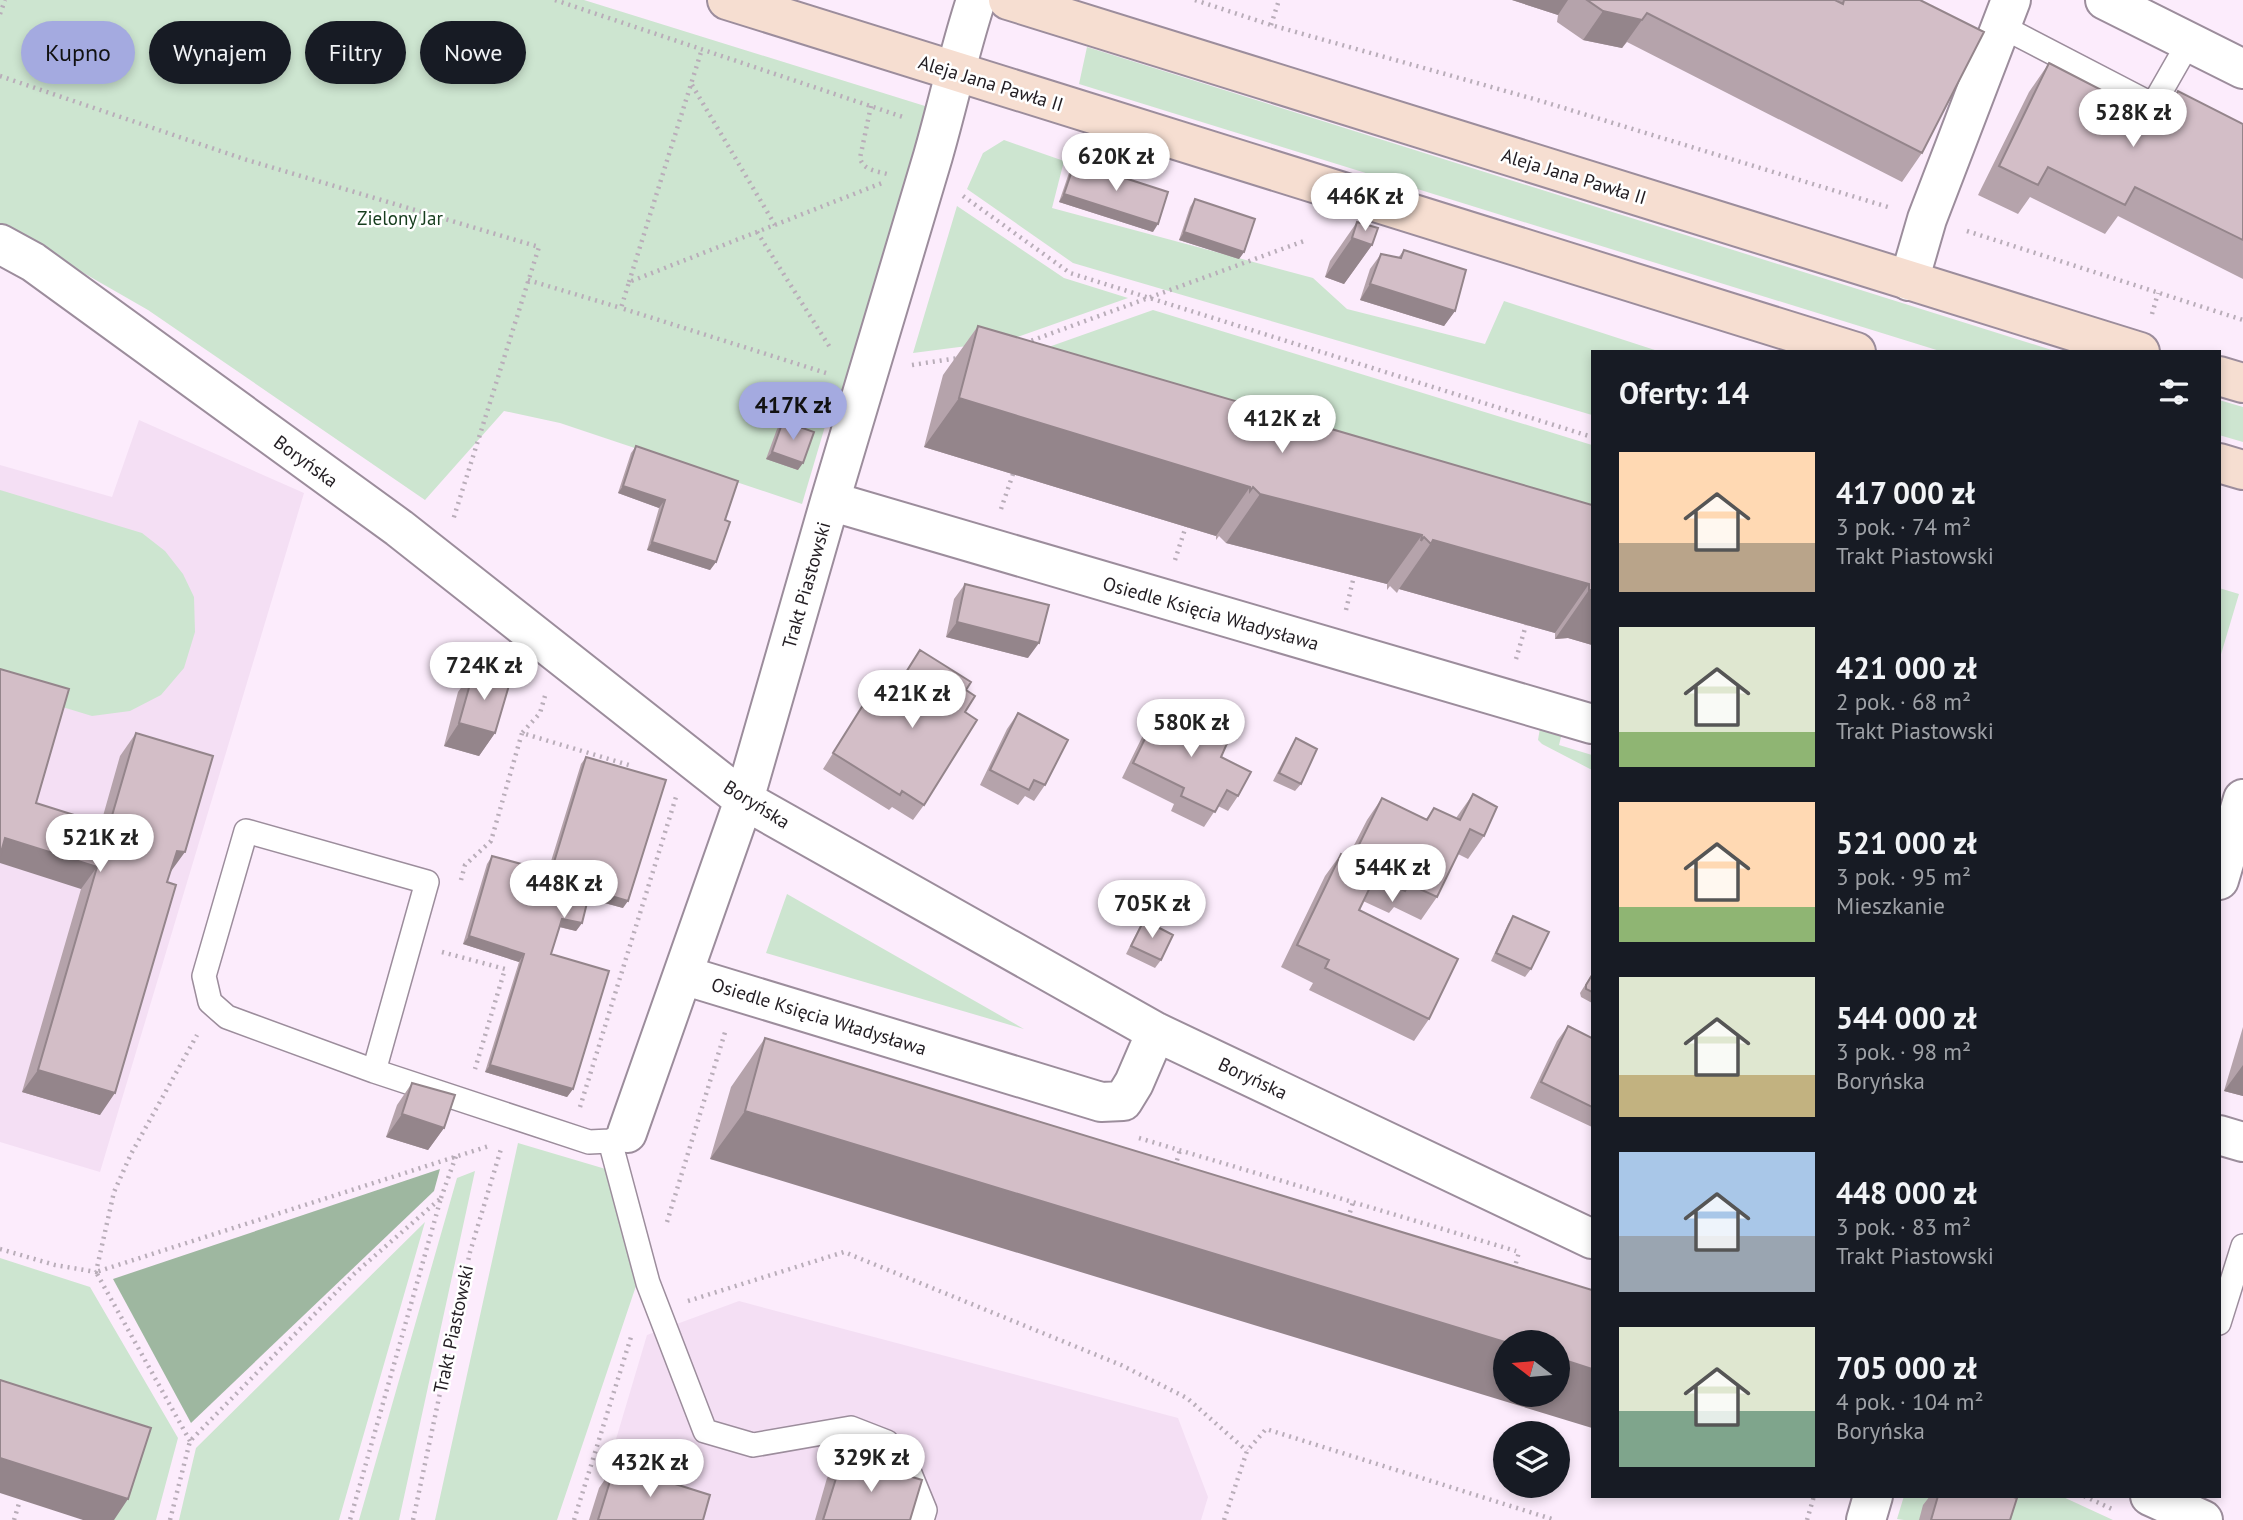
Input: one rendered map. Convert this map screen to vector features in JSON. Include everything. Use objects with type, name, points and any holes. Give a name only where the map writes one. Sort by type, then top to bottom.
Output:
[{"type":"street","name":"Aleja Jana Pawła II","points":[[727,0],[1850,350]]},
{"type":"street","name":"Aleja Jana Pawła II","points":[[1009,0],[2133,350]]},
{"type":"street","points":[[2105,0],[2243,69]]},
{"type":"street","points":[[1909,281],[1927,219],[2006,13]]},
{"type":"street","name":"Trakt Piastowski","points":[[619,1137],[683,975],[744,800],[940,131],[971,15]]},
{"type":"street","name":"Boryńska","points":[[0,244],[33,262],[400,528],[744,800],[1156,1032],[1591,1239]]},
{"type":"street","points":[[2221,377],[2243,383]]},
{"type":"street","points":[[2221,464],[2243,470]]},
{"type":"street","name":"Osiedle Księcia Władysława","points":[[830,501],[1591,724]]},
{"type":"street","points":[[2221,873],[2243,799]]},
{"type":"street","name":"Osiedle Księcia Władysława","points":[[683,975],[1101,1102],[1123,1101],[1134,1083],[1156,1032]]},
{"type":"street","points":[[2221,1136],[2243,1142]]},
{"type":"street","points":[[1866,1520],[1873,1498]]},
{"type":"street","points":[[2157,1498],[2203,1520]]},
{"type":"lane","points":[[2006,13],[2153,105],[2189,42]]},
{"type":"lane","points":[[374,1071],[427,882],[246,831],[204,976],[210,1002],[227,1017],[374,1071],[589,1142],[619,1137],[648,1283],[705,1430],[753,1445],[850,1428],[887,1442],[909,1471],[925,1510],[922,1520]]},
{"type":"lane","points":[[2221,1317],[2243,1246]]},
{"type":"path","points":[[0,14],[5,0]]},
{"type":"path","points":[[555,0],[905,118],[908,127]]},
{"type":"path","points":[[1195,0],[1272,25],[1541,101],[1927,219],[2243,320]]},
{"type":"path","points":[[1272,25],[1279,0]]},
{"type":"path","points":[[621,308],[702,50]]},
{"type":"path","points":[[0,76],[247,160],[539,247],[440,561]]},
{"type":"path","points":[[692,84],[775,225]]},
{"type":"path","points":[[629,282],[898,177],[866,168],[862,164],[860,158],[871,106]]},
{"type":"path","points":[[962,196],[1070,273],[1591,437]]},
{"type":"path","points":[[757,232],[836,356]]},
{"type":"path","points":[[1015,346],[1304,242]]},
{"type":"path","points":[[528,280],[827,374]]},
{"type":"path","points":[[900,366],[964,356]]},
{"type":"path","points":[[999,513],[1013,474]]},
{"type":"path","points":[[1174,564],[1186,526]]},
{"type":"path","points":[[1346,614],[1354,576]]},
{"type":"path","points":[[1515,663],[1526,625]]},
{"type":"path","points":[[458,890],[465,865],[491,841],[523,733],[540,713],[557,653]]},
{"type":"path","points":[[523,733],[642,769]]},
{"type":"path","points":[[577,1116],[677,794]]},
{"type":"path","points":[[445,939],[441,952],[505,969],[475,1070]]},
{"type":"path","points":[[190,1441],[96,1272],[114,1192],[131,1154],[199,1031]]},
{"type":"path","points":[[1136,1137],[1531,1256]]},
{"type":"path","name":"Trakt Piastowski","points":[[413,1520],[470,1252],[503,1141],[457,1156]]},
{"type":"path","points":[[1174,1173],[1180,1150]]},
{"type":"path","points":[[0,1249],[55,1265],[96,1272],[457,1156]]},
{"type":"path","points":[[349,1520],[441,1198],[457,1156]]},
{"type":"path","points":[[170,1520],[190,1441],[355,1273],[441,1198]]},
{"type":"path","points":[[1347,1225],[1353,1202]]},
{"type":"path","points":[[657,1311],[844,1252],[1121,1365],[1187,1398],[1247,1451]]},
{"type":"path","points":[[1513,1275],[1519,1252]]},
{"type":"path","points":[[1224,1520],[1247,1451],[1266,1429],[1555,1520]]},
{"type":"path","points":[[1807,1520],[1813,1498]]},
{"type":"path","points":[[14,1520],[20,1500]]},
{"type":"shaded area","points":[[139,420],[304,493],[100,1172],[0,1142],[0,465],[112,497]]},
{"type":"shaded area","points":[[739,1301],[1178,1418],[1208,1497],[1201,1520],[592,1520],[647,1335]]},
{"type":"green space","name":"Zielony Jar","points":[[0,0],[584,0],[941,111],[858,386],[826,423],[802,504],[560,423],[504,411],[425,500],[148,310],[0,225]]},
{"type":"green space","points":[[1087,47],[2052,350],[1937,350],[1079,84]]},
{"type":"green space","points":[[1004,140],[1064,161],[1052,208],[1313,278],[1347,309],[1485,344],[1504,301],[1655,350],[1591,350],[1591,415],[1073,263],[967,189],[983,153]]},
{"type":"green space","points":[[957,206],[1064,278],[1128,298],[1006,341],[913,353]]},
{"type":"green space","points":[[1153,310],[1591,445],[1591,564],[1026,355]]},
{"type":"green space","points":[[2221,401],[2243,407],[2243,442],[2221,436]]},
{"type":"green space","points":[[0,490],[142,533],[165,551],[183,574],[194,597],[195,632],[184,668],[161,695],[130,711],[92,716],[0,688]]},
{"type":"green space","points":[[2221,589],[2239,594],[2221,654]]},
{"type":"green space","points":[[1540,728],[1562,733],[1559,745],[1591,755],[1591,769],[1542,744],[1538,740]]},
{"type":"green space","points":[[787,894],[1024,1029],[766,953]]},
{"type":"green space","points":[[518,1143],[609,1170],[638,1280],[557,1520],[435,1520]]},
{"type":"green space","points":[[440,1169],[434,1191],[191,1423],[113,1279]]},
{"type":"green space","points":[[475,1171],[399,1520],[359,1520],[457,1178]]},
{"type":"green space","points":[[425,1222],[339,1520],[179,1520],[196,1448]]},
{"type":"green space","points":[[0,1258],[90,1287],[178,1438],[156,1520],[111,1520],[0,1415]]},
{"type":"green space","points":[[1903,1498],[2065,1498],[2113,1520],[1904,1520],[1897,1519]]},
{"type":"building","points":[[1587,0],[1835,0],[1843,4],[1844,0],[1920,0],[1984,32],[1922,153],[1647,13],[1642,20],[1603,11]]},
{"type":"building","points":[[2049,63],[2163,122],[2178,91],[2243,124],[2243,240],[2135,187],[2125,205],[2048,167],[2038,185],[1999,166]]},
{"type":"building","points":[[1075,162],[1168,192],[1158,224],[1064,194]]},
{"type":"building","points":[[1195,199],[1255,219],[1244,252],[1184,232]]},
{"type":"building","points":[[1357,222],[1378,228],[1372,245],[1352,238]]},
{"type":"building","points":[[1404,250],[1466,270],[1455,311],[1370,284],[1381,254],[1401,258]]},
{"type":"building","points":[[978,326],[1591,505],[1591,590],[1589,584],[1433,540],[1431,544],[1424,537],[1421,541],[1422,535],[1260,494],[1253,487],[1250,491],[1250,487],[959,398]]},
{"type":"building","points":[[783,421],[814,432],[803,463],[772,452]]},
{"type":"building","points":[[636,446],[738,481],[725,520],[730,522],[716,562],[652,542],[665,500],[623,486]]},
{"type":"building","points":[[965,584],[1049,605],[1039,643],[957,622]]},
{"type":"building","points":[[920,650],[971,682],[966,690],[975,696],[965,712],[977,720],[924,805],[902,791],[900,795],[833,753],[865,702],[881,712]]},
{"type":"building","points":[[0,669],[69,689],[36,803],[109,826],[136,733],[213,756],[185,852],[177,851],[167,882],[176,885],[115,1093],[38,1070],[97,867],[5,838],[0,856]]},
{"type":"building","points":[[474,670],[510,682],[495,733],[459,723]]},
{"type":"building","points":[[1161,706],[1229,739],[1221,757],[1251,772],[1238,796],[1227,790],[1215,812],[1181,796],[1184,788],[1133,763]]},
{"type":"building","points":[[1018,713],[1068,740],[1045,785],[1034,780],[1029,790],[990,770]]},
{"type":"building","points":[[1296,738],[1317,749],[1301,784],[1279,773]]},
{"type":"building","points":[[586,757],[666,780],[628,901],[574,885],[570,893],[588,899],[582,923],[562,919],[551,954],[609,971],[573,1089],[490,1065],[524,954],[469,936],[492,856],[551,872]]},
{"type":"building","points":[[1473,794],[1497,807],[1484,836],[1470,829],[1437,897],[1409,884],[1405,891],[1375,877],[1359,910],[1458,959],[1429,1019],[1325,968],[1329,960],[1297,945],[1341,854],[1352,859],[1382,798],[1427,820],[1434,808],[1460,820]]},
{"type":"building","points":[[1513,916],[1549,932],[1531,969],[1496,953]]},
{"type":"building","points":[[1144,920],[1173,935],[1161,960],[1131,946]]},
{"type":"building","points":[[1591,977],[1591,992],[1586,989]]},
{"type":"building","points":[[1568,1026],[1591,1038],[1591,1107],[1541,1082]]},
{"type":"building","points":[[765,1038],[1591,1290],[1591,1369],[1570,1362],[1570,1330],[1493,1330],[1493,1338],[745,1111]]},
{"type":"building","points":[[412,1083],[455,1095],[444,1128],[402,1114]]},
{"type":"building","points":[[0,1380],[151,1428],[128,1499],[0,1458]]},
{"type":"building","points":[[843,1456],[922,1480],[910,1520],[823,1520]]},
{"type":"building","points":[[615,1465],[710,1495],[703,1520],[598,1520]]},
{"type":"building","points":[[1937,1498],[2017,1498],[2010,1520],[1931,1520]]}]
